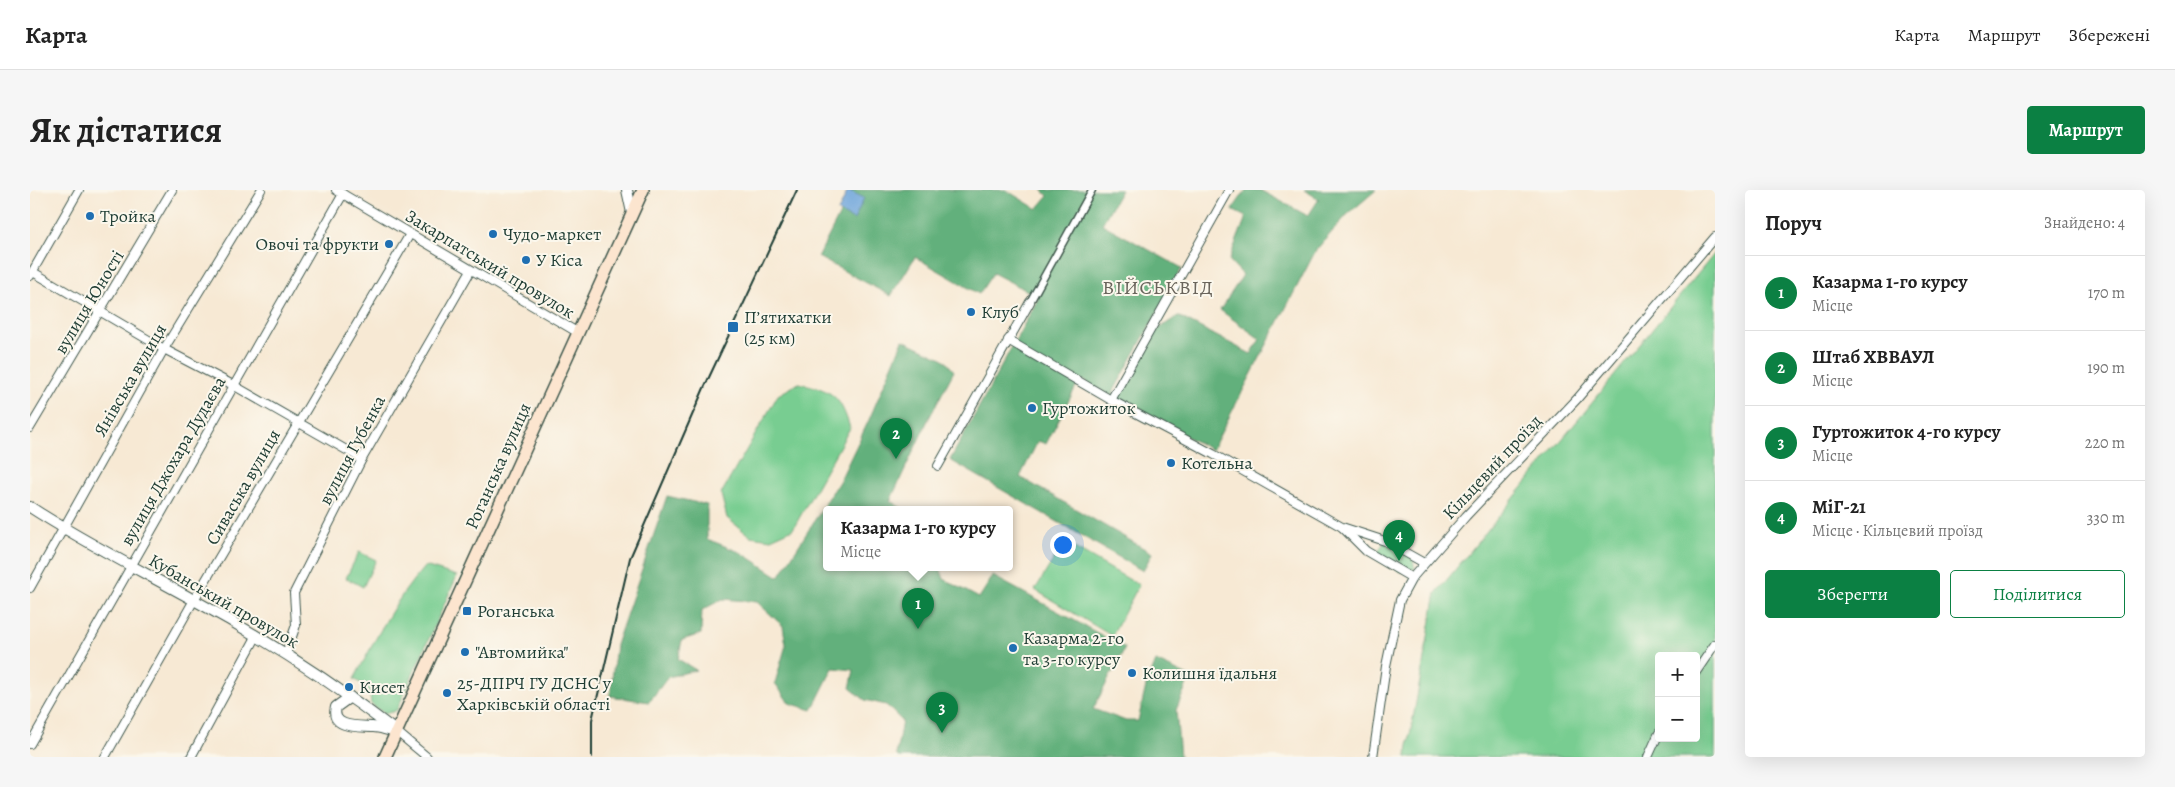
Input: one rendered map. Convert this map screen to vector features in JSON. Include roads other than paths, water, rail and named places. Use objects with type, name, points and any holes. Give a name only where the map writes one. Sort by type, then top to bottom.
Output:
[{"type":"main road","name":"Роганська вулиця","points":[[386,757],[643,190]]},
{"type":"street","points":[[80,190],[32,274],[362,459]]},
{"type":"street","name":"вулиця Юності","points":[[30,428],[101,312],[172,190]]},
{"type":"street","name":"Янівська вулиця","points":[[30,588],[164,349],[261,190]]},
{"type":"street","points":[[627,190],[632,213]]},
{"type":"street","points":[[938,466],[1092,190]]},
{"type":"street","points":[[1111,400],[1229,190]]},
{"type":"street","name":"Закарпатський провулок","points":[[340,192],[577,332]]},
{"type":"street","name":"вулиця Джохара Дудаєва","points":[[30,744],[233,386],[340,192]]},
{"type":"street","name":"Сиваська вулиця","points":[[105,757],[297,423],[410,234]]},
{"type":"street","name":"Кільцевий проїзд","points":[[1373,757],[1386,666],[1400,600],[1412,578],[1466,516],[1577,399],[1715,237]]},
{"type":"street","name":"вулиця Губенка","points":[[286,654],[296,625],[294,593],[362,459],[472,270]]},
{"type":"street","points":[[1008,340],[1111,400],[1213,454],[1342,527],[1385,541],[1424,563]]},
{"type":"street","name":"Кубанський провулок","points":[[30,507],[64,529],[194,600],[286,654],[397,732]]},
{"type":"street","points":[[1342,527],[1366,551],[1412,578]]},
{"type":"street","points":[[191,757],[256,637]]},
{"type":"street","points":[[1700,666],[1715,644]]},
{"type":"street","points":[[350,698],[336,707],[336,714],[340,721],[346,725],[373,727],[397,732],[427,757]]},
{"type":"street","points":[[1648,757],[1655,742]]},
{"type":"water","points":[[848,190],[864,198],[854,220],[838,212]]},
{"type":"railway","points":[[592,757],[592,720],[630,558],[704,388],[797,190]]},
{"type":"place","name":"Тройка","points":[[90,216]]},
{"type":"place","name":"Чудо-маркет","points":[[493,234]]},
{"type":"place","name":"Овочі та фрукти","points":[[389,244]]},
{"type":"place","name":"У Кіса","points":[[526,260]]},
{"type":"place","name":"Клуб","points":[[971,312]]},
{"type":"place","name":"Пʼятихатки (25 км)","points":[[733,327]]},
{"type":"place","name":"Гуртожиток","points":[[1032,408]]},
{"type":"place","name":"Штаб ХВВАУЛ","points":[[896,459]]},
{"type":"place","name":"Котельна","points":[[1171,463]]},
{"type":"place","name":"МіГ-21","points":[[1399,561]]},
{"type":"place","name":"Роганська","points":[[467,611]]},
{"type":"place","name":"Казарма 1-го курсу","points":[[918,629]]},
{"type":"place","name":"Казарма 2-го та 3-го курсу","points":[[1013,648]]},
{"type":"place","name":"\"Автомийка\"","points":[[465,652]]},
{"type":"place","name":"Колишня їдальня","points":[[1132,673]]},
{"type":"place","name":"Кисет","points":[[349,687]]},
{"type":"place","name":"25-ДПРЧ ГУ ДСНС у Харківській області","points":[[447,693]]},
{"type":"place","name":"Гуртожиток 4-го курсу","points":[[942,733]]},
{"type":"district","name":"ВІЙСЬКВІД","points":[[1158,287]]}]
